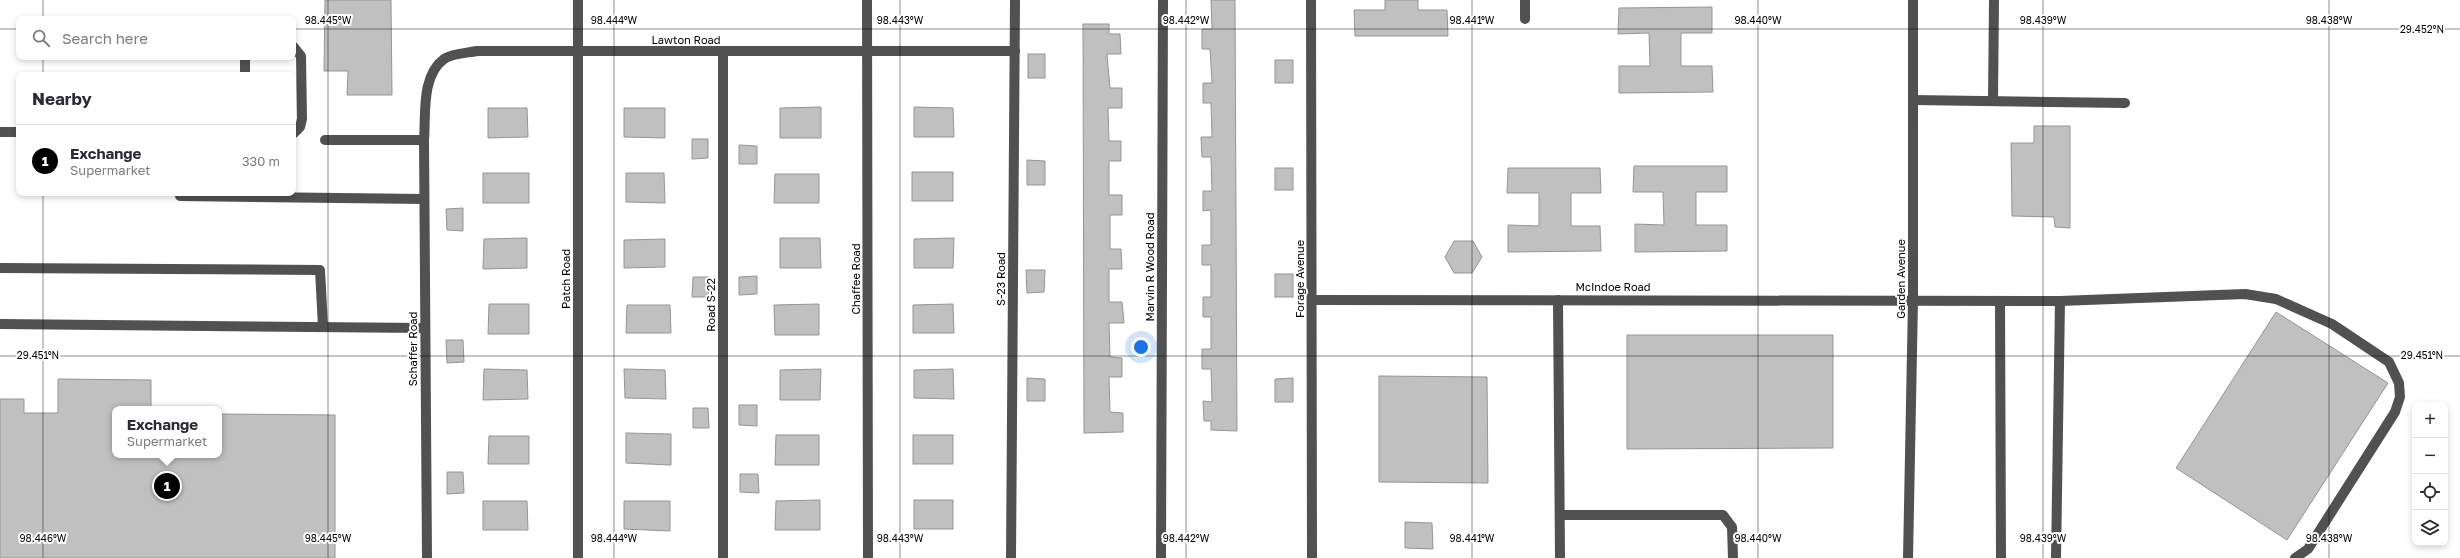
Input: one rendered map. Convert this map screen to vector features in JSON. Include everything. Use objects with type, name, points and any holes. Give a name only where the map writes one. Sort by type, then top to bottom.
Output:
[{"type":"street","name":"Patch Road","points":[[578,0],[578,558]]},
{"type":"street","name":"Chaffee Road","points":[[868,0],[868,558]]},
{"type":"street","name":"S-23 Road","points":[[1011,558],[1015,0]]},
{"type":"street","name":"Marvin R Wood Road","points":[[1161,558],[1163,0]]},
{"type":"street","name":"Forage Avenue","points":[[1311,0],[1312,558]]},
{"type":"street","points":[[1525,0],[1525,19]]},
{"type":"street","name":"Garden Avenue","points":[[1908,558],[1913,300],[1913,0]]},
{"type":"street","points":[[1993,101],[1994,0]]},
{"type":"street","points":[[296,50],[301,56],[302,119],[300,128],[296,131]]},
{"type":"street","name":"Lawton Road","points":[[424,140],[428,87],[432,71],[445,59],[477,51],[1015,51]]},
{"type":"street","name":"Road S-22","points":[[723,558],[724,51]]},
{"type":"street","points":[[245,60],[245,72]]},
{"type":"street","points":[[1913,100],[2125,103]]},
{"type":"street","points":[[0,132],[16,132]]},
{"type":"street","points":[[325,140],[424,140]]},
{"type":"street","name":"Schaffer Road","points":[[424,140],[427,558]]},
{"type":"street","points":[[180,196],[424,199]]},
{"type":"street","points":[[0,268],[320,270],[323,327]]},
{"type":"street","name":"McIndoe Road","points":[[1312,300],[2060,301],[2245,294],[2276,299],[2332,324],[2389,362],[2399,383],[2400,397],[2395,412],[2308,549],[2295,558]]},
{"type":"street","points":[[1558,300],[1560,558]]},
{"type":"street","points":[[2000,301],[2001,558]]},
{"type":"street","points":[[2056,558],[2060,301]]},
{"type":"street","points":[[0,324],[425,328]]},
{"type":"street","points":[[1560,515],[1723,515],[1732,527],[1733,558]]},
{"type":"building","points":[[325,0],[391,0],[392,95],[347,95],[348,71],[324,71]]},
{"type":"building","points":[[1211,0],[1235,0],[1237,431],[1211,430],[1211,421],[1204,421],[1203,401],[1212,402],[1211,369],[1202,369],[1202,349],[1211,349],[1211,317],[1203,317],[1203,297],[1211,297],[1211,265],[1202,265],[1202,245],[1211,245],[1211,210],[1203,211],[1203,191],[1212,191],[1211,157],[1202,157],[1201,137],[1212,137],[1211,103],[1203,103],[1203,83],[1212,83],[1210,49],[1202,49],[1202,29],[1212,29]]},
{"type":"building","points":[[1385,0],[1418,0],[1418,10],[1447,10],[1448,36],[1355,36],[1354,10],[1385,10]]},
{"type":"building","points":[[1712,7],[1712,33],[1681,33],[1681,66],[1712,66],[1713,92],[1619,93],[1619,66],[1650,66],[1649,33],[1618,34],[1619,8]]},
{"type":"building","points":[[1083,24],[1109,24],[1109,34],[1120,34],[1121,54],[1107,54],[1110,88],[1122,88],[1122,108],[1108,108],[1109,141],[1121,141],[1121,161],[1109,161],[1109,195],[1122,195],[1122,215],[1110,215],[1110,249],[1121,249],[1122,269],[1109,269],[1109,302],[1122,302],[1124,323],[1109,323],[1110,357],[1122,358],[1122,377],[1109,377],[1110,412],[1123,413],[1123,432],[1084,433]]},
{"type":"building","points":[[1028,54],[1045,54],[1045,78],[1028,78]]},
{"type":"building","points":[[1275,60],[1293,60],[1293,83],[1275,83]]},
{"type":"building","points":[[821,107],[821,138],[780,138],[780,108]]},
{"type":"building","points":[[914,107],[953,108],[954,137],[914,137]]},
{"type":"building","points":[[488,108],[527,108],[528,137],[488,138]]},
{"type":"building","points":[[624,108],[665,108],[665,138],[624,137]]},
{"type":"building","points":[[2034,126],[2070,126],[2070,228],[2055,227],[2054,217],[2012,216],[2011,143],[2034,143]]},
{"type":"building","points":[[692,139],[708,139],[708,158],[692,159]]},
{"type":"building","points":[[739,145],[757,146],[757,164],[739,164]]},
{"type":"building","points":[[1027,160],[1045,161],[1045,185],[1027,185]]},
{"type":"building","points":[[1634,166],[1727,166],[1727,192],[1696,192],[1696,225],[1727,225],[1727,251],[1635,252],[1635,224],[1664,225],[1663,192],[1633,192]]},
{"type":"building","points":[[1275,168],[1293,168],[1293,190],[1275,190]]},
{"type":"building","points":[[1508,168],[1600,168],[1601,193],[1571,193],[1571,226],[1600,226],[1601,251],[1508,252],[1508,225],[1539,226],[1539,193],[1507,193]]},
{"type":"building","points":[[912,172],[953,172],[953,201],[912,201]]},
{"type":"building","points":[[483,173],[529,173],[529,203],[483,203]]},
{"type":"building","points":[[626,173],[664,173],[665,203],[626,202]]},
{"type":"building","points":[[775,174],[819,174],[819,203],[774,203]]},
{"type":"building","points":[[463,208],[463,231],[447,230],[446,209]]},
{"type":"building","points":[[527,238],[527,268],[483,269],[484,239]]},
{"type":"building","points":[[780,238],[820,238],[821,268],[780,268]]},
{"type":"building","points":[[954,238],[953,268],[914,268],[914,239]]},
{"type":"building","points":[[665,239],[665,267],[624,268],[624,240]]},
{"type":"building","points":[[1454,241],[1473,241],[1482,257],[1472,273],[1454,273],[1445,257]]},
{"type":"building","points":[[1026,270],[1045,270],[1044,292],[1027,293]]},
{"type":"building","points":[[1275,274],[1293,274],[1293,297],[1275,297]]},
{"type":"building","points":[[757,276],[757,294],[739,295],[739,277]]},
{"type":"building","points":[[693,277],[709,277],[709,297],[692,297]]},
{"type":"building","points":[[489,304],[529,304],[529,334],[488,334]]},
{"type":"building","points":[[819,304],[819,335],[775,335],[774,305]]},
{"type":"building","points":[[953,304],[954,333],[913,333],[913,305]]},
{"type":"building","points":[[627,305],[670,305],[671,333],[626,333]]},
{"type":"building","points":[[2276,312],[2388,383],[2287,540],[2176,468]]},
{"type":"building","points":[[1627,335],[1833,335],[1833,448],[1627,449]]},
{"type":"building","points":[[446,340],[463,340],[464,362],[447,363]]},
{"type":"building","points":[[484,369],[527,370],[528,399],[483,400]]},
{"type":"building","points":[[624,369],[665,370],[666,399],[625,398]]},
{"type":"building","points":[[821,369],[820,400],[780,400],[780,370]]},
{"type":"building","points":[[953,369],[954,399],[914,398],[914,370]]},
{"type":"building","points":[[1379,376],[1487,377],[1488,483],[1379,482]]},
{"type":"building","points":[[1027,378],[1045,379],[1045,401],[1027,401]]},
{"type":"building","points":[[1293,378],[1293,402],[1275,402],[1275,379]]},
{"type":"building","points":[[58,379],[151,380],[151,406],[112,406],[112,458],[222,458],[222,414],[335,415],[335,558],[0,558],[0,399],[24,399],[24,413],[58,413]]},
{"type":"building","points":[[739,405],[757,405],[757,426],[739,425]]},
{"type":"building","points":[[693,408],[708,408],[709,428],[693,428]]},
{"type":"building","points":[[626,433],[671,434],[671,465],[626,463]]},
{"type":"building","points":[[776,435],[819,435],[819,465],[775,465]]},
{"type":"building","points":[[913,435],[953,435],[953,464],[913,464]]},
{"type":"building","points":[[489,436],[529,436],[529,464],[488,464]]},
{"type":"building","points":[[447,472],[463,472],[464,493],[447,494]]},
{"type":"building","points":[[740,474],[758,474],[759,493],[740,492]]},
{"type":"building","points":[[820,500],[820,530],[775,530],[776,501]]},
{"type":"building","points":[[914,500],[953,500],[953,529],[914,529]]},
{"type":"building","points":[[483,501],[527,501],[528,530],[483,530]]},
{"type":"building","points":[[624,501],[670,501],[670,531],[624,529]]},
{"type":"building","points":[[1405,522],[1432,523],[1433,549],[1405,548]]},
{"type":"place","name":"Exchange","points":[[167,486]]}]
